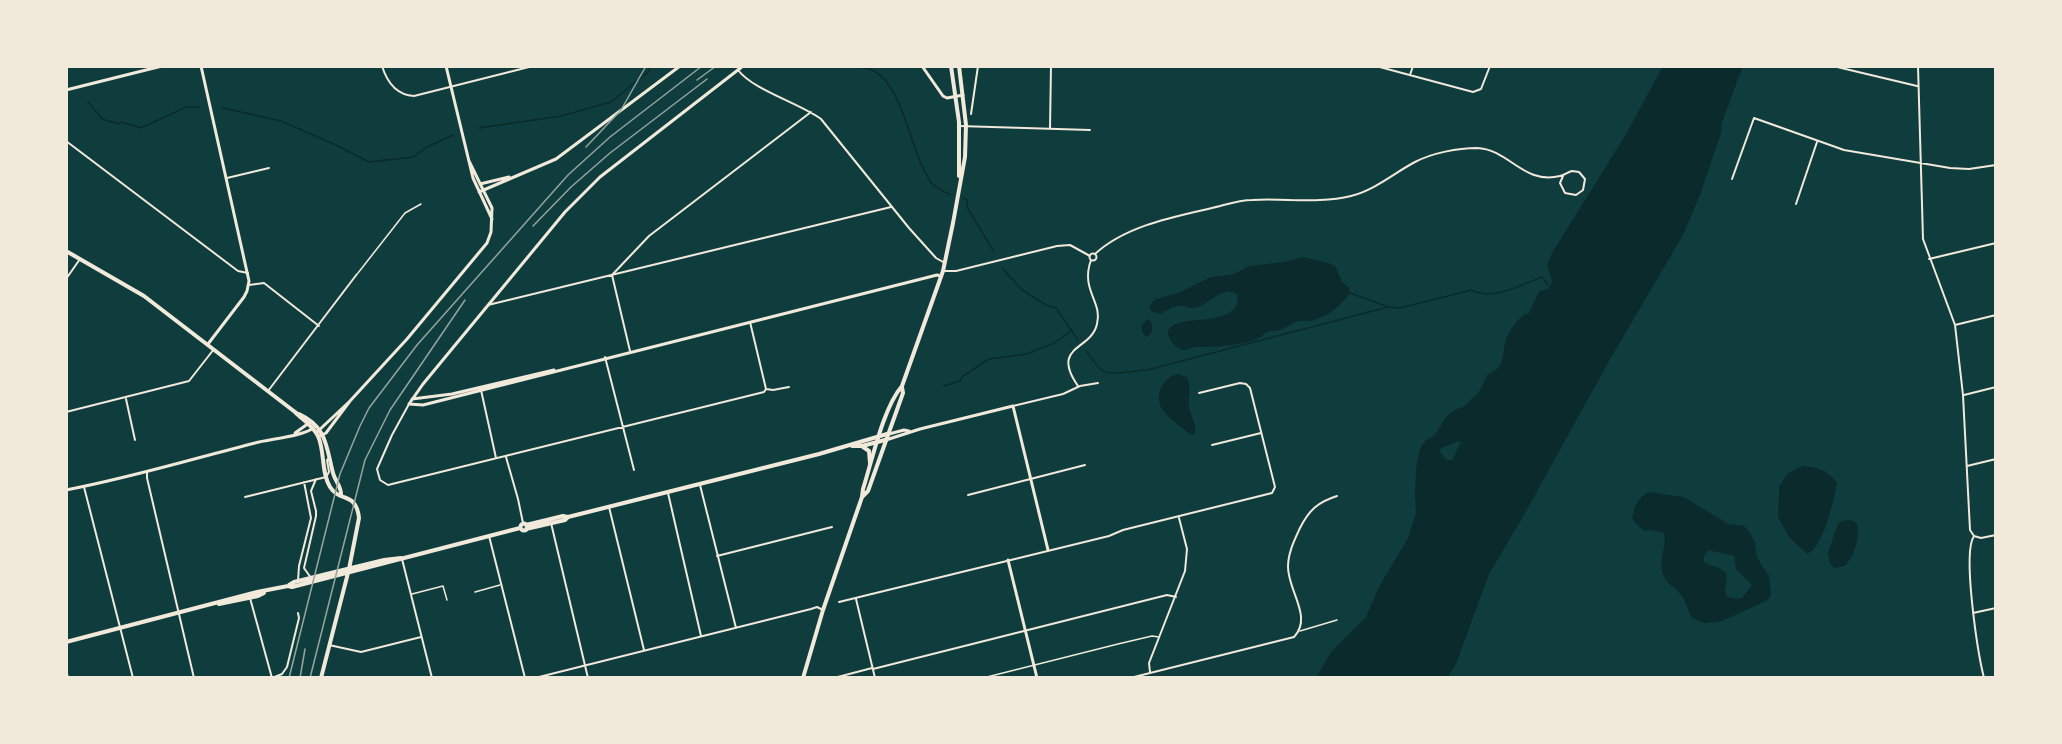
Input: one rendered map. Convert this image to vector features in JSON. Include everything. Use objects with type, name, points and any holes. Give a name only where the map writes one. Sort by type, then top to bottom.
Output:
[{"type":"main road","points":[[951,66],[959,126],[958,186]]},
{"type":"main road","points":[[802,678],[862,497],[879,436],[896,393],[902,386],[945,263],[965,157],[966,125],[959,66]]},
{"type":"main road","points":[[66,251],[144,296],[309,422],[319,434],[330,456],[333,474],[341,488],[341,494]]},
{"type":"main road","points":[[862,497],[867,491],[903,393],[902,386]]},
{"type":"main road","points":[[319,434],[326,477],[337,494],[353,500],[358,509],[359,518],[321,678]]},
{"type":"main road","points":[[852,446],[855,442],[887,434]]},
{"type":"main road","points":[[66,642],[230,599],[266,592],[298,581],[359,570],[524,526],[852,446],[885,440]]},
{"type":"main road","points":[[862,446],[869,451],[870,465]]},
{"type":"main road","points":[[288,586],[292,587],[394,558],[402,558]]},
{"type":"main road","points":[[215,604],[250,598],[266,592]]},
{"type":"street","points":[[66,90],[162,66]]},
{"type":"street","points":[[201,66],[249,285],[244,297],[208,344]]},
{"type":"street","points":[[381,66],[386,78],[395,89],[405,95],[414,96],[533,66]]},
{"type":"street","points":[[319,434],[349,406],[350,401],[407,339],[477,256],[490,237],[492,219],[469,160],[446,66]]},
{"type":"street","points":[[478,185],[529,172],[556,159],[680,66]]},
{"type":"street","points":[[743,66],[600,177],[565,212],[412,399],[378,465],[379,477],[384,483],[392,485],[764,392],[766,389],[789,387]]},
{"type":"street","points":[[922,66],[943,96],[947,98],[963,95]]},
{"type":"street","points":[[971,114],[978,66]]},
{"type":"street","points":[[1050,129],[1051,66]]},
{"type":"street","points":[[1376,66],[1473,92],[1479,91],[1484,84],[1490,66]]},
{"type":"street","points":[[1410,75],[1413,66]]},
{"type":"street","points":[[1833,66],[1917,86]]},
{"type":"street","points":[[1918,66],[1919,163],[1923,239],[1955,325],[1963,395],[1970,530],[1974,536],[1980,538],[1996,535]]},
{"type":"street","points":[[738,70],[749,81],[821,119],[891,207],[936,258],[945,263]]},
{"type":"street","points":[[612,275],[649,236],[811,112]]},
{"type":"street","points":[[1732,179],[1754,118],[1844,150],[1969,169],[1996,165]]},
{"type":"street","points":[[959,126],[1090,130]]},
{"type":"street","points":[[66,141],[241,273],[248,273]]},
{"type":"street","points":[[1797,204],[1817,142]]},
{"type":"street","points":[[1090,256],[1114,241],[1152,224],[1222,206],[1250,200],[1325,201],[1353,196],[1416,161],[1436,154],[1477,148],[1496,152],[1516,167],[1533,175],[1563,176],[1572,171],[1579,172],[1585,178],[1583,190],[1576,195],[1565,193],[1560,183],[1563,176]]},
{"type":"street","points":[[227,178],[268,168]]},
{"type":"street","points":[[481,190],[510,177]]},
{"type":"street","points":[[488,305],[891,207]]},
{"type":"street","points":[[1929,259],[1996,243]]},
{"type":"street","points":[[409,404],[423,405],[526,375],[556,370],[942,273],[1057,246],[1070,245],[1090,256],[1087,280],[1098,318],[1092,334],[1074,349],[1069,358],[1069,368],[1078,386]]},
{"type":"street","points":[[1091,260],[1095,260],[1095,254]]},
{"type":"street","points":[[66,279],[80,259]]},
{"type":"street","points":[[268,391],[320,326],[357,274]]},
{"type":"street","points":[[612,275],[630,351]]},
{"type":"street","points":[[249,285],[264,283],[320,326]]},
{"type":"street","points":[[1955,325],[1996,315]]},
{"type":"street","points":[[750,321],[766,389]]},
{"type":"street","points":[[66,412],[189,381],[214,349]]},
{"type":"street","points":[[605,357],[634,470]]},
{"type":"street","points":[[885,440],[1063,394],[1078,386],[1098,383]]},
{"type":"street","points":[[838,602],[1179,518],[1274,492],[1275,487],[1250,388],[1240,383],[1199,393]]},
{"type":"street","points":[[1963,395],[1996,387]]},
{"type":"street","points":[[412,399],[481,389]]},
{"type":"street","points":[[481,389],[496,459]]},
{"type":"street","points":[[126,398],[135,440]]},
{"type":"street","points":[[1013,406],[1048,550]]},
{"type":"street","points":[[294,434],[309,422]]},
{"type":"street","points":[[66,490],[294,434],[302,434],[314,427]]},
{"type":"street","points":[[887,434],[904,430],[910,432]]},
{"type":"street","points":[[1212,445],[1261,433]]},
{"type":"street","points":[[245,497],[326,477],[329,472],[327,460],[330,456]]},
{"type":"street","points":[[506,457],[524,526]]},
{"type":"street","points":[[1967,466],[1996,459]]},
{"type":"street","points":[[968,495],[1084,465]]},
{"type":"street","points":[[147,471],[194,678]]},
{"type":"street","points":[[312,578],[304,568],[316,516],[311,490],[316,479]]},
{"type":"street","points":[[298,581],[299,566],[311,518],[304,482]]},
{"type":"street","points":[[699,484],[736,628]]},
{"type":"street","points":[[84,487],[133,678]]},
{"type":"street","points":[[668,492],[701,636]]},
{"type":"street","points":[[1130,678],[1291,638],[1302,624],[1302,614],[1289,578],[1291,550],[1302,524],[1313,508],[1337,496]]},
{"type":"street","points":[[609,507],[644,650]]},
{"type":"street","points":[[1150,673],[1149,663],[1176,597],[1188,556],[1179,518]]},
{"type":"street","points":[[550,521],[588,678]]},
{"type":"street","points":[[717,556],[832,527]]},
{"type":"street","points":[[489,536],[525,678]]},
{"type":"street","points":[[1974,536],[1969,547],[1973,613],[1984,678]]},
{"type":"street","points":[[402,558],[432,678]]},
{"type":"street","points":[[1008,560],[1037,678]]},
{"type":"street","points":[[834,678],[1167,595],[1176,597]]},
{"type":"street","points":[[250,598],[272,678],[282,674],[287,667],[299,618],[298,613]]},
{"type":"street","points":[[855,598],[875,678]]},
{"type":"street","points":[[535,678],[815,608],[823,610]]},
{"type":"street","points":[[1973,613],[1996,608]]},
{"type":"street","points":[[329,645],[362,652],[422,637]]},
{"type":"street","points":[[66,670],[68,678]]},
{"type":"lane","points":[[357,274],[405,213],[421,204]]},
{"type":"lane","points":[[475,592],[501,585]]},
{"type":"lane","points":[[411,594],[443,586],[447,600]]},
{"type":"lane","points":[[1299,630],[1308,630],[1337,620]]},
{"type":"lane","points":[[983,678],[1152,636],[1160,637]]},
{"type":"water","points":[[1663,66],[1743,66],[1722,122],[1721,133],[1700,195],[1683,235],[1489,574],[1456,664],[1447,678],[1316,678],[1331,652],[1366,617],[1379,587],[1408,538],[1416,513],[1416,469],[1420,448],[1426,440],[1435,435],[1446,417],[1454,410],[1463,407],[1479,392],[1488,374],[1500,365],[1511,329],[1521,317],[1529,313],[1539,291],[1550,288],[1552,281],[1547,265],[1552,253],[1625,136]],"holes":[[[1459,441],[1461,443],[1452,460],[1447,460],[1440,452],[1441,448]]]},
{"type":"water","points":[[1303,257],[1336,267],[1342,282],[1349,288],[1350,293],[1336,308],[1324,316],[1310,321],[1300,321],[1280,330],[1268,331],[1252,341],[1228,346],[1194,347],[1183,350],[1176,346],[1168,334],[1171,327],[1179,323],[1229,313],[1236,306],[1237,294],[1231,292],[1221,294],[1205,304],[1192,308],[1177,306],[1160,314],[1149,308],[1154,300],[1180,292],[1211,277],[1234,274],[1249,266],[1284,262]]},
{"type":"water","points":[[1147,319],[1150,320],[1152,329],[1151,334],[1147,337],[1143,334],[1141,326]]},
{"type":"water","points":[[1178,374],[1187,377],[1190,388],[1189,408],[1195,426],[1195,433],[1192,435],[1168,416],[1159,402],[1163,385],[1172,376]]},
{"type":"water","points":[[1802,466],[1822,470],[1837,483],[1823,533],[1813,550],[1807,554],[1789,537],[1778,517],[1779,487],[1787,474]]},
{"type":"water","points":[[1649,492],[1684,497],[1728,524],[1744,526],[1755,543],[1757,558],[1769,576],[1771,595],[1768,600],[1720,622],[1704,623],[1692,618],[1682,596],[1663,575],[1661,560],[1665,543],[1664,533],[1645,531],[1632,518],[1637,502]],"holes":[[[1708,550],[1734,556],[1736,569],[1752,585],[1742,598],[1727,596],[1725,589],[1727,574],[1722,569],[1704,562],[1704,556]]]},
{"type":"water","points":[[1850,520],[1856,522],[1857,527],[1854,551],[1845,566],[1834,568],[1830,564],[1828,553],[1838,524]]},
{"type":"waterway","points":[[479,128],[561,116],[611,102],[648,72],[652,66]]},
{"type":"waterway","points":[[827,66],[867,68],[883,78],[892,89],[899,104],[924,170],[937,188],[950,195]]},
{"type":"waterway","points":[[88,102],[102,119],[141,128],[186,107],[199,107]]},
{"type":"waterway","points":[[223,108],[281,121],[369,162],[413,157],[427,147],[453,135]]},
{"type":"waterway","points":[[963,198],[967,200],[967,207],[994,252]]},
{"type":"waterway","points":[[1002,268],[1022,290],[1046,305],[1056,308],[1078,340]]},
{"type":"waterway","points":[[1086,351],[1106,372],[1147,370],[1388,307],[1400,308],[1471,290],[1480,293],[1498,293],[1542,277],[1550,287]]},
{"type":"waterway","points":[[1350,293],[1386,306]]},
{"type":"waterway","points":[[944,386],[960,381],[963,376],[989,359],[1027,354],[1054,343],[1071,331]]},
{"type":"railway","points":[[586,147],[621,110],[646,66]]},
{"type":"railway","points":[[289,678],[340,474],[369,408],[417,345],[568,175],[610,137],[702,66]]},
{"type":"railway","points":[[697,80],[716,66]]},
{"type":"railway","points":[[533,226],[571,187],[610,153],[707,79]]},
{"type":"railway","points":[[310,678],[365,460],[390,410],[465,300]]},
{"type":"railway","points":[[300,678],[305,649]]}]
